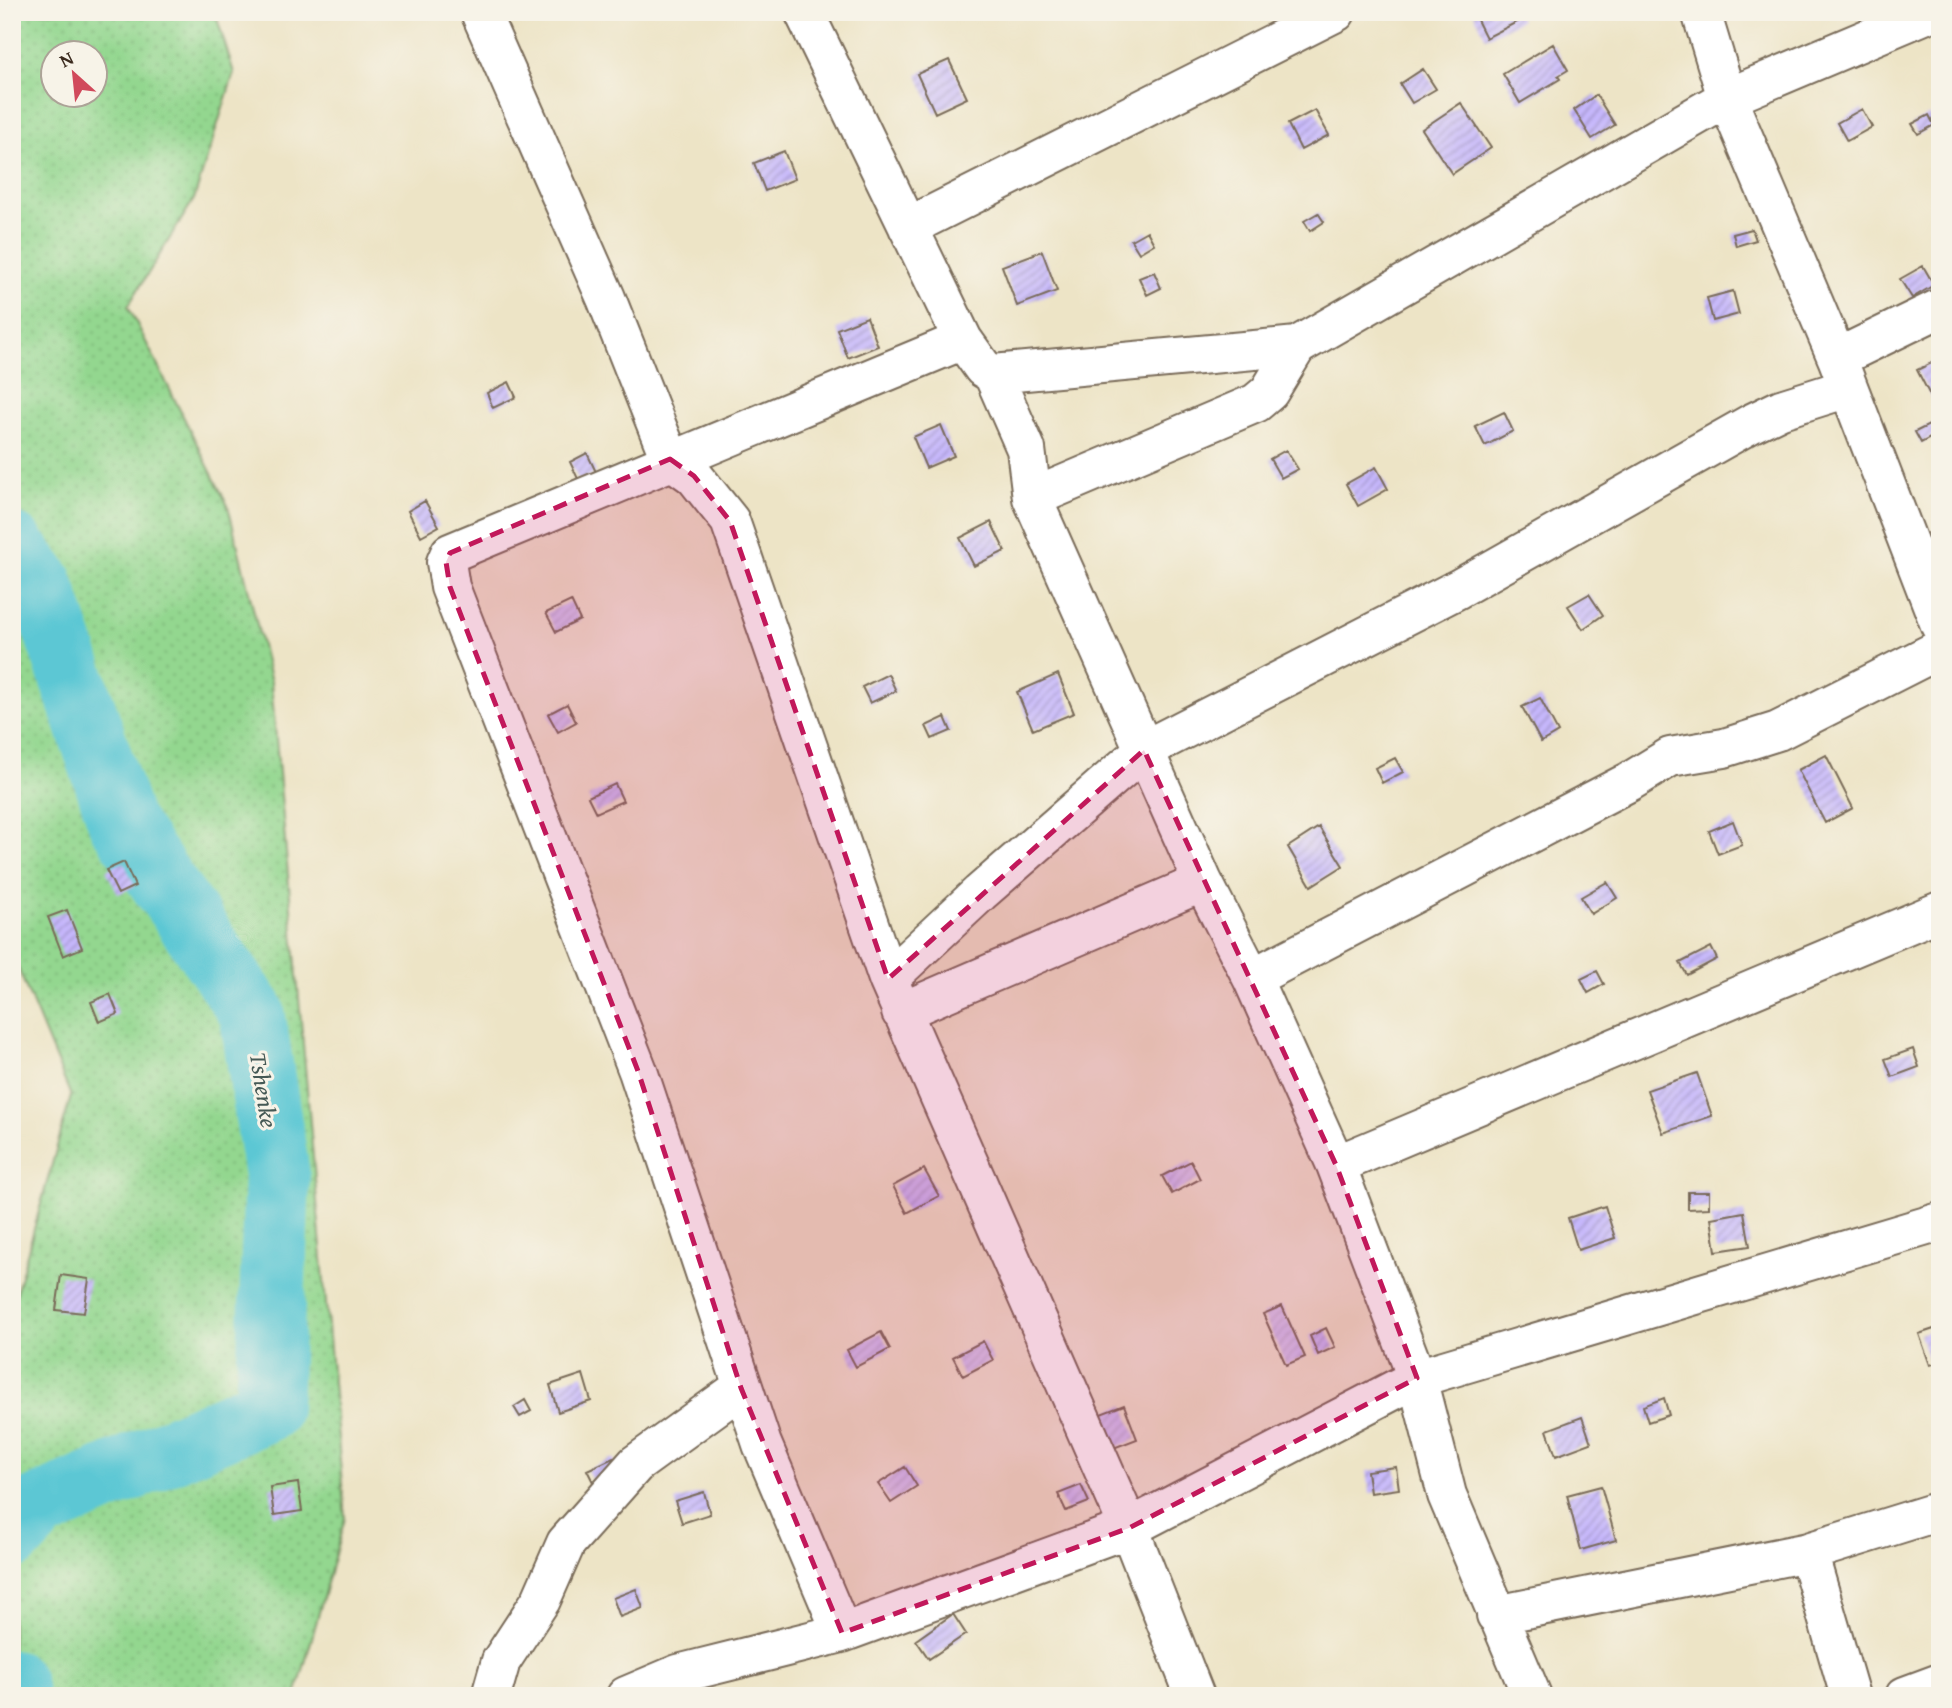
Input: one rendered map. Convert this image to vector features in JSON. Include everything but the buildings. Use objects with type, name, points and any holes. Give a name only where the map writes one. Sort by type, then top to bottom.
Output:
[{"type":"street","points":[[480,12],[606,298],[670,459],[694,476],[730,521],[894,995],[1129,1528],[1195,1696]]},
{"type":"street","points":[[804,12],[962,340],[983,368],[993,374],[1026,449],[1032,498],[1203,882],[1252,978],[1336,1165],[1417,1378],[1447,1494],[1532,1696]]},
{"type":"street","points":[[908,227],[1336,12]]},
{"type":"street","points":[[1701,12],[1727,99],[1842,373],[1928,565],[1940,625]]},
{"type":"street","points":[[993,374],[1297,346],[1727,99],[1931,12]]},
{"type":"street","points":[[894,995],[980,893],[1144,750],[1458,589],[1752,423],[1782,410],[1940,308]]},
{"type":"street","points":[[842,1633],[741,1388],[638,1071],[450,587],[446,569],[450,553],[670,459],[962,340]]},
{"type":"street","points":[[1032,498],[1256,403],[1269,392],[1297,346]]},
{"type":"street","points":[[1252,978],[1629,782],[1670,757],[1724,748],[1778,731],[1940,649]]},
{"type":"street","points":[[894,995],[1203,882]]},
{"type":"street","points":[[1336,1165],[1940,911]]},
{"type":"street","points":[[626,1696],[678,1674],[842,1633],[1129,1528],[1417,1378],[1940,1222]]},
{"type":"street","points":[[491,1696],[501,1661],[541,1600],[566,1543],[636,1464],[741,1388]]},
{"type":"street","points":[[1496,1615],[1808,1552],[1940,1511]]},
{"type":"street","points":[[1808,1552],[1850,1696]]},
{"type":"street","points":[[1905,1696],[1940,1683]]},
{"type":"highlighted area","points":[[670,459],[694,476],[730,521],[888,979],[1144,750],[1336,1165],[1417,1378],[1129,1528],[842,1633],[741,1388],[638,1071],[450,587],[446,562],[450,553]]},
{"type":"green space","points":[[12,12],[215,12],[234,73],[194,199],[128,306],[228,506],[271,682],[345,1518],[296,1696],[12,1696],[12,1308],[71,1096],[12,954]]},
{"type":"waterway","name":"Tshenke","points":[[12,546],[41,584],[121,822],[252,1012],[277,1175],[268,1408],[39,1508],[12,1537]]},
{"type":"waterway","name":"Tshenke","points":[[12,1683],[16,1696]]}]
